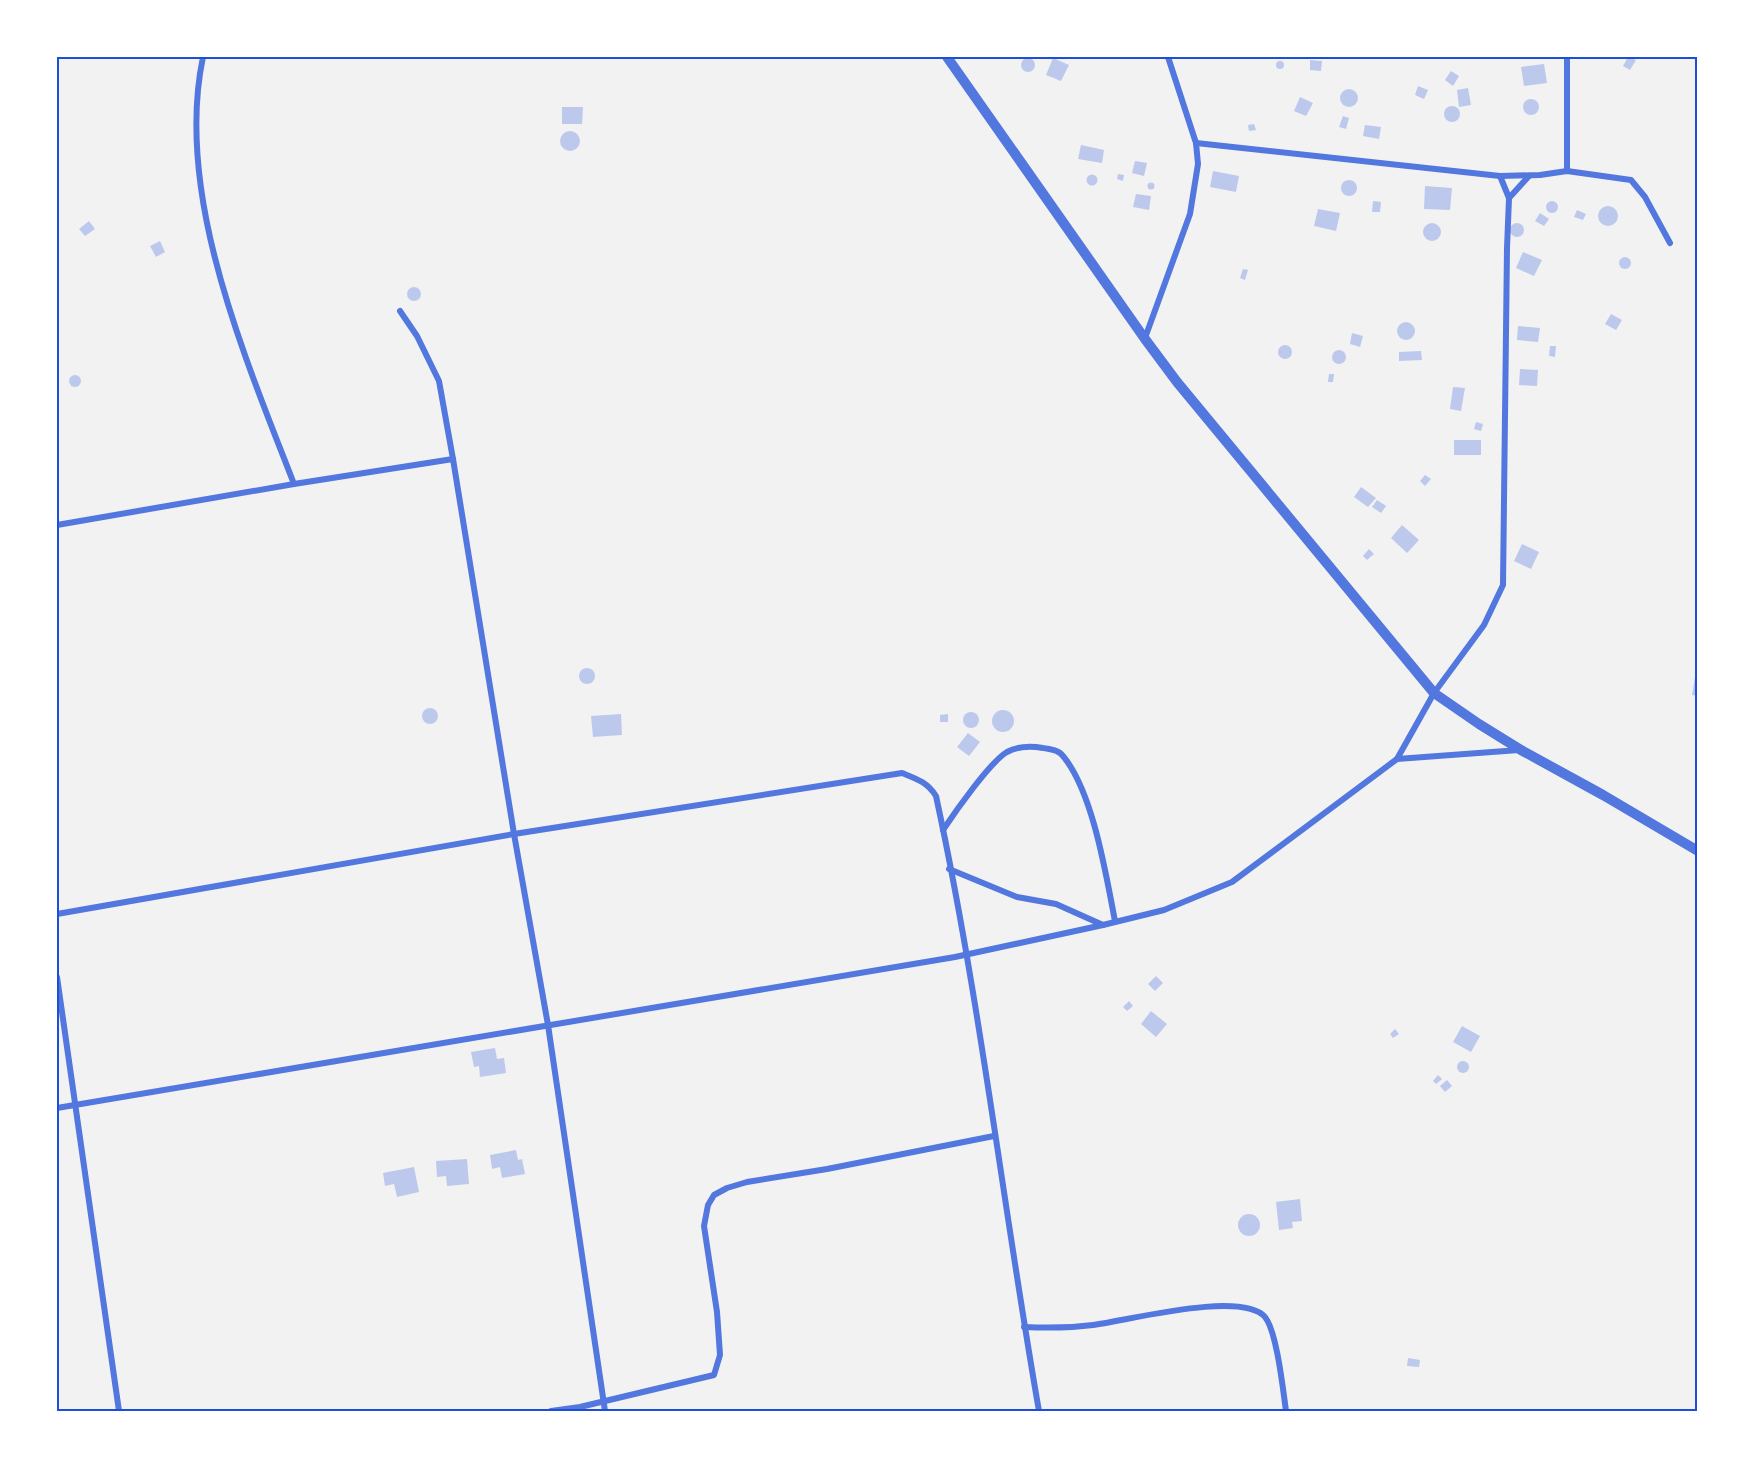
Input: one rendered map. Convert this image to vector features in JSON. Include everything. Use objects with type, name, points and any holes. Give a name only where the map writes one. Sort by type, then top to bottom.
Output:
[{"type":"street","points":[[203,57],[196,119],[198,168],[204,207],[233,322],[294,484]]},
{"type":"street","points":[[947,57],[1145,339],[1434,693],[1521,750],[1698,851]]},
{"type":"street","points":[[1145,339],[1190,214],[1198,164],[1196,142],[1168,57]]},
{"type":"street","points":[[1567,57],[1567,171]]},
{"type":"street","points":[[1196,142],[1500,176],[1529,176],[1567,171],[1631,180],[1645,197],[1670,243]]},
{"type":"street","points":[[57,1108],[968,954],[1164,910],[1232,882],[1396,759],[1434,693],[1484,625],[1497,601],[1503,585],[1509,198],[1500,176]]},
{"type":"street","points":[[1509,198],[1529,176]]},
{"type":"street","points":[[400,311],[417,336],[439,381],[548,1025],[604,1411]]},
{"type":"street","points":[[57,525],[453,459]]},
{"type":"street","points":[[943,830],[958,807],[1006,753],[1031,746],[1053,749],[1062,754],[1076,777],[1094,825],[1115,921]]},
{"type":"street","points":[[1396,759],[1521,750]]},
{"type":"street","points":[[57,915],[514,834],[902,773],[919,779],[929,785],[936,796],[968,954],[994,1136],[1039,1411]]},
{"type":"street","points":[[949,869],[1017,897],[1056,904],[1103,925]]},
{"type":"street","points":[[57,977],[119,1411]]},
{"type":"street","points":[[551,1411],[714,1375],[720,1355],[717,1312],[704,1226],[708,1205],[714,1195],[747,1182],[827,1169],[994,1136]]},
{"type":"street","points":[[1024,1327],[1058,1328],[1095,1325],[1173,1310],[1197,1308],[1232,1307],[1257,1312],[1264,1317],[1275,1346],[1286,1411]]},
{"type":"building","points":[[1628,57],[1636,60],[1630,70],[1623,66]]},
{"type":"building","points":[[1025,58],[1031,58],[1035,65],[1031,72],[1025,72],[1021,68],[1021,62]]},
{"type":"building","points":[[1053,58],[1069,65],[1061,81],[1046,75]]},
{"type":"building","points":[[1310,60],[1322,61],[1321,71],[1310,70]]},
{"type":"building","points":[[1280,61],[1284,65],[1280,69],[1276,65]]},
{"type":"building","points":[[1544,64],[1547,83],[1524,86],[1521,67]]},
{"type":"building","points":[[1451,71],[1459,76],[1453,86],[1445,80]]},
{"type":"building","points":[[1418,86],[1428,90],[1424,99],[1415,95]]},
{"type":"building","points":[[1468,88],[1471,105],[1459,107],[1457,90]]},
{"type":"building","points":[[1349,89],[1355,92],[1358,98],[1355,104],[1349,107],[1343,104],[1340,98],[1343,92]]},
{"type":"building","points":[[1300,97],[1313,103],[1306,116],[1294,111]]},
{"type":"building","points":[[1531,99],[1537,101],[1539,107],[1537,113],[1531,115],[1525,113],[1523,107],[1525,101]]},
{"type":"building","points":[[1449,106],[1455,106],[1460,114],[1458,120],[1449,122],[1444,117],[1444,111]]},
{"type":"building","points":[[562,107],[583,107],[582,124],[562,124]]},
{"type":"building","points":[[1343,116],[1349,118],[1346,129],[1339,127]]},
{"type":"building","points":[[1254,124],[1256,130],[1249,131],[1248,125]]},
{"type":"building","points":[[1365,125],[1381,127],[1379,139],[1363,136]]},
{"type":"building","points":[[570,131],[577,134],[580,141],[577,148],[570,151],[563,148],[560,141],[563,134]]},
{"type":"building","points":[[1081,145],[1104,150],[1102,163],[1078,159]]},
{"type":"building","points":[[1135,161],[1147,163],[1144,176],[1132,173]]},
{"type":"building","points":[[1213,171],[1239,176],[1236,192],[1210,187]]},
{"type":"building","points":[[1092,174],[1098,180],[1092,186],[1086,180]]},
{"type":"building","points":[[1118,174],[1124,175],[1123,181],[1117,179]]},
{"type":"building","points":[[1349,180],[1357,188],[1349,196],[1341,188]]},
{"type":"building","points":[[1151,182],[1155,186],[1151,190],[1147,186]]},
{"type":"building","points":[[1425,186],[1452,188],[1450,210],[1424,209]]},
{"type":"building","points":[[1136,194],[1151,196],[1149,210],[1133,207]]},
{"type":"building","points":[[1373,201],[1381,202],[1380,212],[1372,212]]},
{"type":"building","points":[[1552,201],[1558,207],[1552,213],[1546,207]]},
{"type":"building","points":[[1608,206],[1615,209],[1618,216],[1615,223],[1608,226],[1601,223],[1598,216],[1601,209]]},
{"type":"building","points":[[1318,209],[1340,213],[1336,231],[1314,226]]},
{"type":"building","points":[[1577,210],[1586,214],[1583,220],[1574,217]]},
{"type":"building","points":[[1540,213],[1549,219],[1544,226],[1535,221]]},
{"type":"building","points":[[89,221],[95,229],[85,236],[79,229]]},
{"type":"building","points":[[1432,223],[1438,226],[1441,232],[1438,238],[1432,241],[1426,238],[1423,232],[1426,226]]},
{"type":"building","points":[[1517,223],[1522,225],[1524,230],[1522,235],[1517,237],[1512,235],[1510,230],[1512,225]]},
{"type":"building","points":[[160,241],[165,252],[156,257],[150,246]]},
{"type":"building","points":[[1523,252],[1542,260],[1534,276],[1516,268]]},
{"type":"building","points":[[1627,257],[1631,263],[1627,269],[1623,269],[1619,261]]},
{"type":"building","points":[[1243,269],[1248,270],[1245,280],[1240,278]]},
{"type":"building","points":[[414,287],[419,289],[421,294],[419,299],[414,301],[409,299],[407,294],[409,289]]},
{"type":"building","points":[[1611,314],[1622,320],[1616,330],[1605,324]]},
{"type":"building","points":[[1402,322],[1410,322],[1415,327],[1413,338],[1402,340],[1397,335],[1397,327]]},
{"type":"building","points":[[1518,326],[1540,328],[1538,342],[1517,340]]},
{"type":"building","points":[[1352,333],[1363,336],[1360,347],[1350,344]]},
{"type":"building","points":[[1285,345],[1290,347],[1292,352],[1290,357],[1285,359],[1280,357],[1278,352],[1280,347]]},
{"type":"building","points":[[1550,346],[1556,346],[1555,357],[1549,356]]},
{"type":"building","points":[[1336,350],[1342,350],[1346,357],[1342,364],[1336,364],[1332,360],[1332,354]]},
{"type":"building","points":[[1421,351],[1422,360],[1399,361],[1399,352]]},
{"type":"building","points":[[1520,369],[1538,370],[1537,386],[1519,385]]},
{"type":"building","points":[[1329,374],[1334,374],[1333,382],[1328,382]]},
{"type":"building","points":[[75,375],[81,381],[75,387],[69,381]]},
{"type":"building","points":[[1453,387],[1465,388],[1461,411],[1450,409]]},
{"type":"building","points":[[1476,422],[1483,424],[1481,431],[1474,429]]},
{"type":"building","points":[[1454,440],[1481,440],[1481,455],[1454,455]]},
{"type":"building","points":[[1425,475],[1431,479],[1425,486],[1420,481]]},
{"type":"building","points":[[1361,487],[1376,498],[1368,507],[1354,497]]},
{"type":"building","points":[[1377,500],[1386,506],[1381,513],[1372,507]]},
{"type":"building","points":[[1402,525],[1419,540],[1407,553],[1391,538]]},
{"type":"building","points":[[1522,544],[1539,552],[1531,569],[1514,561]]},
{"type":"building","points":[[1369,549],[1374,554],[1367,560],[1363,556]]},
{"type":"building","points":[[587,668],[595,676],[587,684],[579,676]]},
{"type":"building","points":[[1695,677],[1698,677],[1698,696],[1692,695]]},
{"type":"building","points":[[427,708],[433,708],[438,716],[436,722],[427,724],[422,719],[422,713]]},
{"type":"building","points":[[1003,710],[1011,713],[1014,721],[1011,729],[1003,732],[995,729],[992,721],[995,713]]},
{"type":"building","points":[[971,712],[977,714],[979,720],[977,726],[971,728],[965,726],[963,720],[965,714]]},
{"type":"building","points":[[621,714],[622,735],[593,737],[591,716]]},
{"type":"building","points":[[948,714],[948,722],[940,722],[940,715]]},
{"type":"building","points":[[968,733],[980,742],[969,756],[957,747]]},
{"type":"building","points":[[1156,976],[1163,983],[1155,991],[1148,984]]},
{"type":"building","points":[[1129,1001],[1133,1006],[1127,1011],[1123,1007]]},
{"type":"building","points":[[1151,1011],[1167,1024],[1156,1037],[1141,1024]]},
{"type":"building","points":[[1462,1026],[1480,1036],[1471,1052],[1453,1042]]},
{"type":"building","points":[[1395,1029],[1399,1034],[1393,1038],[1390,1034]]},
{"type":"building","points":[[495,1048],[497,1059],[504,1058],[506,1073],[480,1077],[479,1066],[474,1067],[471,1052]]},
{"type":"building","points":[[1465,1061],[1469,1067],[1465,1073],[1461,1073],[1457,1065]]},
{"type":"building","points":[[1438,1075],[1442,1079],[1436,1084],[1433,1081]]},
{"type":"building","points":[[1447,1080],[1452,1086],[1445,1092],[1440,1086]]},
{"type":"building","points":[[516,1150],[518,1160],[522,1159],[525,1174],[502,1178],[500,1167],[492,1169],[490,1155]]},
{"type":"building","points":[[467,1159],[469,1184],[447,1186],[446,1176],[437,1177],[436,1161]]},
{"type":"building","points":[[414,1167],[419,1192],[397,1197],[394,1184],[385,1186],[383,1173]]},
{"type":"building","points":[[1300,1199],[1302,1221],[1292,1222],[1293,1228],[1279,1230],[1276,1202]]},
{"type":"building","points":[[1249,1214],[1257,1217],[1260,1225],[1257,1233],[1249,1236],[1241,1233],[1238,1225],[1241,1217]]},
{"type":"building","points":[[1408,1358],[1420,1360],[1419,1367],[1407,1366]]}]
